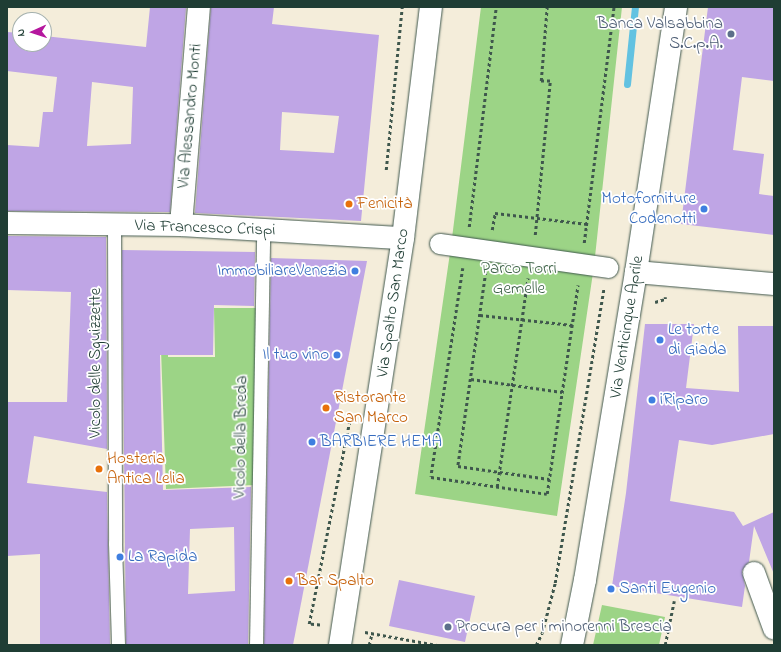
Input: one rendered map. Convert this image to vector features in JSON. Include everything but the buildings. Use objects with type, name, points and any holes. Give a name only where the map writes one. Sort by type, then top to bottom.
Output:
[{"type":"main road","name":"Via Alessandro Monti","points":[[181,225],[199,7]]},
{"type":"main road","name":"Via Spalto San Marco","points":[[340,645],[403,238],[431,7]]},
{"type":"main road","name":"Via Venticinque Aprile","points":[[572,645],[585,580],[636,272],[676,7]]},
{"type":"main road","name":"Via Francesco Crispi","points":[[7,223],[181,225],[403,238]]},
{"type":"main road","points":[[636,272],[774,284]]},
{"type":"main road","points":[[754,573],[774,628]]},
{"type":"street","points":[[440,244],[608,268]]},
{"type":"lane","name":"Vicolo delle Sguizzette","points":[[114,225],[114,536],[118,645]]},
{"type":"lane","name":"Vicolo della Breda","points":[[256,645],[263,230]]},
{"type":"path","points":[[386,176],[402,7]]},
{"type":"path","points":[[549,479],[458,466],[489,251],[495,213],[587,224]]},
{"type":"path","points":[[536,645],[542,633],[555,583],[608,268]]},
{"type":"path","points":[[480,315],[572,325]]},
{"type":"path","points":[[471,379],[562,392]]},
{"type":"path","points":[[309,624],[351,415]]},
{"type":"path","points":[[431,477],[547,494]]},
{"type":"path","points":[[665,645],[674,601]]},
{"type":"path","points":[[369,645],[372,633],[437,645]]},
{"type":"green space","name":"Parco Torri Gemelle","points":[[481,7],[622,7],[594,266],[557,516],[415,494],[451,246]]},
{"type":"green space","points":[[214,308],[257,308],[254,485],[166,489],[161,350],[169,313],[168,357],[215,357]]},
{"type":"green space","points":[[602,605],[665,617],[659,645],[593,645]]},
{"type":"waterway","points":[[627,84],[635,7]]},
{"type":"place","name":"Banca Valsabbina S.C.p.A.","points":[[731,34]]},
{"type":"place","name":"Fenicità","points":[[349,204]]},
{"type":"place","name":"Motoforniture Codenotti","points":[[704,209]]},
{"type":"place","name":"ImmobiliareVenezia","points":[[355,271]]},
{"type":"place","name":"Le torte di Giada","points":[[660,340]]},
{"type":"place","name":"Il tuo vino","points":[[337,355]]},
{"type":"place","name":"iRiparo","points":[[652,400]]},
{"type":"place","name":"Ristorante San Marco","points":[[326,408]]},
{"type":"place","name":"BARBIERE HEMA","points":[[312,442]]},
{"type":"place","name":"Hosteria Antica Lelia","points":[[99,469]]},
{"type":"place","name":"La Rapida","points":[[120,557]]},
{"type":"place","name":"Bar Spalto","points":[[289,581]]},
{"type":"place","name":"Santi Eugenio","points":[[611,589]]},
{"type":"place","name":"Procura per i minorenni Brescia","points":[[448,627]]}]
